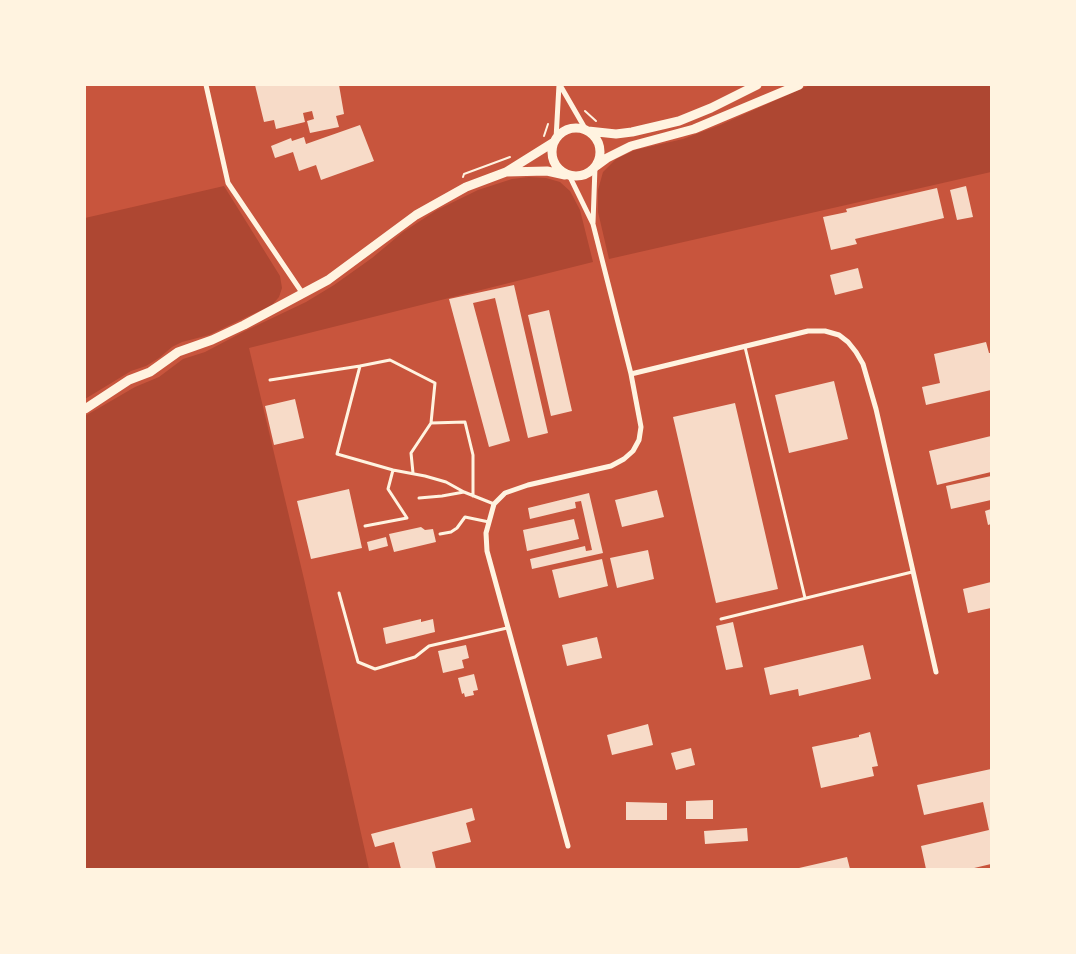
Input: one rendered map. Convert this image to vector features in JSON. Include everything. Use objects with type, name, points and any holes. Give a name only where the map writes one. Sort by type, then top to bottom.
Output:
[{"type":"main road","points":[[85,409],[129,380],[150,372],[178,352],[212,340],[328,280],[416,215],[473,184],[506,172],[555,140],[566,130],[573,128],[616,134],[679,121],[711,108],[757,85]]},
{"type":"main road","points":[[506,172],[547,172],[583,176],[606,158],[631,146],[694,129],[799,85]]},
{"type":"main road","points":[[587,131],[598,143],[600,151],[595,167]]},
{"type":"main road","points":[[555,140],[552,157],[560,171],[568,175]]},
{"type":"street","points":[[206,85],[228,183],[303,294]]},
{"type":"street","points":[[559,85],[587,131]]},
{"type":"street","points":[[555,140],[559,85]]},
{"type":"street","points":[[593,224],[595,167]]},
{"type":"street","points":[[568,175],[593,224],[631,374],[641,427],[633,451],[612,466],[528,485],[505,493],[494,504],[486,533],[487,551],[568,846]]},
{"type":"street","points":[[631,374],[808,331],[825,330],[839,335],[856,352],[863,364],[876,409],[936,672]]},
{"type":"lane","points":[[744,346],[805,598]]},
{"type":"lane","points":[[270,380],[390,360],[435,383],[431,423],[411,453],[413,473]]},
{"type":"lane","points":[[360,366],[337,454],[393,470],[446,482],[464,492],[494,504]]},
{"type":"lane","points":[[431,423],[465,422],[473,455],[473,496]]},
{"type":"lane","points":[[365,526],[407,518],[388,489],[393,470]]},
{"type":"lane","points":[[419,498],[464,492]]},
{"type":"lane","points":[[440,534],[451,532],[458,528],[465,517],[489,522]]},
{"type":"lane","points":[[721,619],[912,572]]},
{"type":"lane","points":[[339,593],[358,662],[375,669],[415,657],[429,646],[508,628]]},
{"type":"path","points":[[582,110],[596,122],[602,124]]},
{"type":"path","points":[[543,138],[549,120]]},
{"type":"path","points":[[462,177],[464,174],[512,156]]},
{"type":"shaded area","points":[[810,85],[991,85],[991,172],[609,259],[598,212],[598,190],[603,172],[616,159],[635,150],[683,139],[720,125]]},
{"type":"shaded area","points":[[546,178],[560,182],[570,191],[580,210],[593,262],[249,348],[304,579],[369,869],[85,869],[85,416],[135,387],[159,377],[183,359],[205,352],[306,302],[334,285],[372,258],[403,232],[437,210],[478,190],[512,179]]},
{"type":"shaded area","points":[[224,186],[280,276],[282,288],[279,297],[272,305],[209,335],[182,342],[172,347],[146,366],[131,371],[85,399],[85,218]]},
{"type":"building","points":[[255,85],[339,85],[344,114],[336,116],[339,127],[310,133],[307,121],[314,119],[312,111],[303,113],[305,122],[276,129],[274,120],[264,122]]},
{"type":"building","points":[[360,125],[374,161],[321,180],[316,165],[299,171],[293,152],[275,158],[271,146],[291,138],[292,141],[304,137],[306,144]]},
{"type":"building","points":[[966,186],[973,217],[957,220],[950,190]]},
{"type":"building","points":[[937,188],[944,218],[855,239],[857,244],[831,250],[823,217],[847,212],[846,209]]},
{"type":"building","points":[[858,268],[863,288],[835,295],[830,275]]},
{"type":"building","points":[[514,285],[548,433],[528,438],[495,298],[473,303],[510,441],[489,447],[449,299]]},
{"type":"building","points":[[549,310],[572,411],[551,416],[528,315]]},
{"type":"building","points":[[986,342],[989,353],[991,353],[991,390],[926,405],[922,387],[940,383],[934,354]]},
{"type":"building","points":[[834,381],[848,439],[789,453],[775,395]]},
{"type":"building","points":[[295,399],[304,438],[274,445],[265,406]]},
{"type":"building","points":[[735,403],[778,589],[716,603],[673,417]]},
{"type":"building","points":[[991,436],[991,472],[937,485],[929,451]]},
{"type":"building","points":[[991,476],[991,500],[951,509],[946,486]]},
{"type":"building","points":[[349,489],[362,548],[311,559],[297,501]]},
{"type":"building","points":[[657,490],[664,517],[622,527],[615,500]]},
{"type":"building","points":[[589,493],[603,553],[532,569],[530,559],[585,546],[586,551],[592,550],[581,501],[575,502],[576,508],[530,519],[528,508]]},
{"type":"building","points":[[991,509],[991,524],[988,525],[985,511]]},
{"type":"building","points":[[574,519],[579,539],[527,551],[523,530]]},
{"type":"building","points":[[421,527],[425,530],[433,529],[436,542],[394,552],[389,534]]},
{"type":"building","points":[[386,537],[388,546],[369,551],[367,542]]},
{"type":"building","points":[[648,550],[654,579],[617,588],[610,558]]},
{"type":"building","points":[[602,559],[608,586],[559,598],[552,570]]},
{"type":"building","points":[[991,582],[991,608],[968,613],[963,589]]},
{"type":"building","points":[[421,619],[421,622],[433,619],[435,632],[386,644],[383,628]]},
{"type":"building","points":[[733,622],[743,667],[726,670],[716,626]]},
{"type":"building","points":[[597,637],[602,658],[567,666],[562,645]]},
{"type":"building","points":[[466,645],[469,658],[462,660],[464,668],[443,673],[438,651]]},
{"type":"building","points":[[863,645],[871,679],[799,696],[798,689],[770,695],[764,668]]},
{"type":"building","points":[[474,674],[478,690],[473,691],[474,695],[465,697],[464,693],[462,694],[458,678]]},
{"type":"building","points":[[648,724],[653,745],[612,755],[607,735]]},
{"type":"building","points":[[870,732],[878,766],[872,767],[874,776],[821,788],[812,747],[859,737],[859,735]]},
{"type":"building","points":[[691,748],[695,765],[676,770],[671,753]]},
{"type":"building","points":[[991,769],[991,864],[970,869],[926,869],[921,846],[989,830],[983,802],[924,815],[917,785]]},
{"type":"building","points":[[713,800],[713,819],[686,819],[686,801]]},
{"type":"building","points":[[626,802],[667,803],[667,820],[626,820]]},
{"type":"building","points":[[472,808],[475,820],[466,823],[471,842],[432,852],[436,869],[401,869],[394,842],[375,847],[371,834]]},
{"type":"building","points":[[747,828],[748,841],[705,844],[704,831]]},
{"type":"building","points":[[847,857],[850,869],[799,868]]}]
